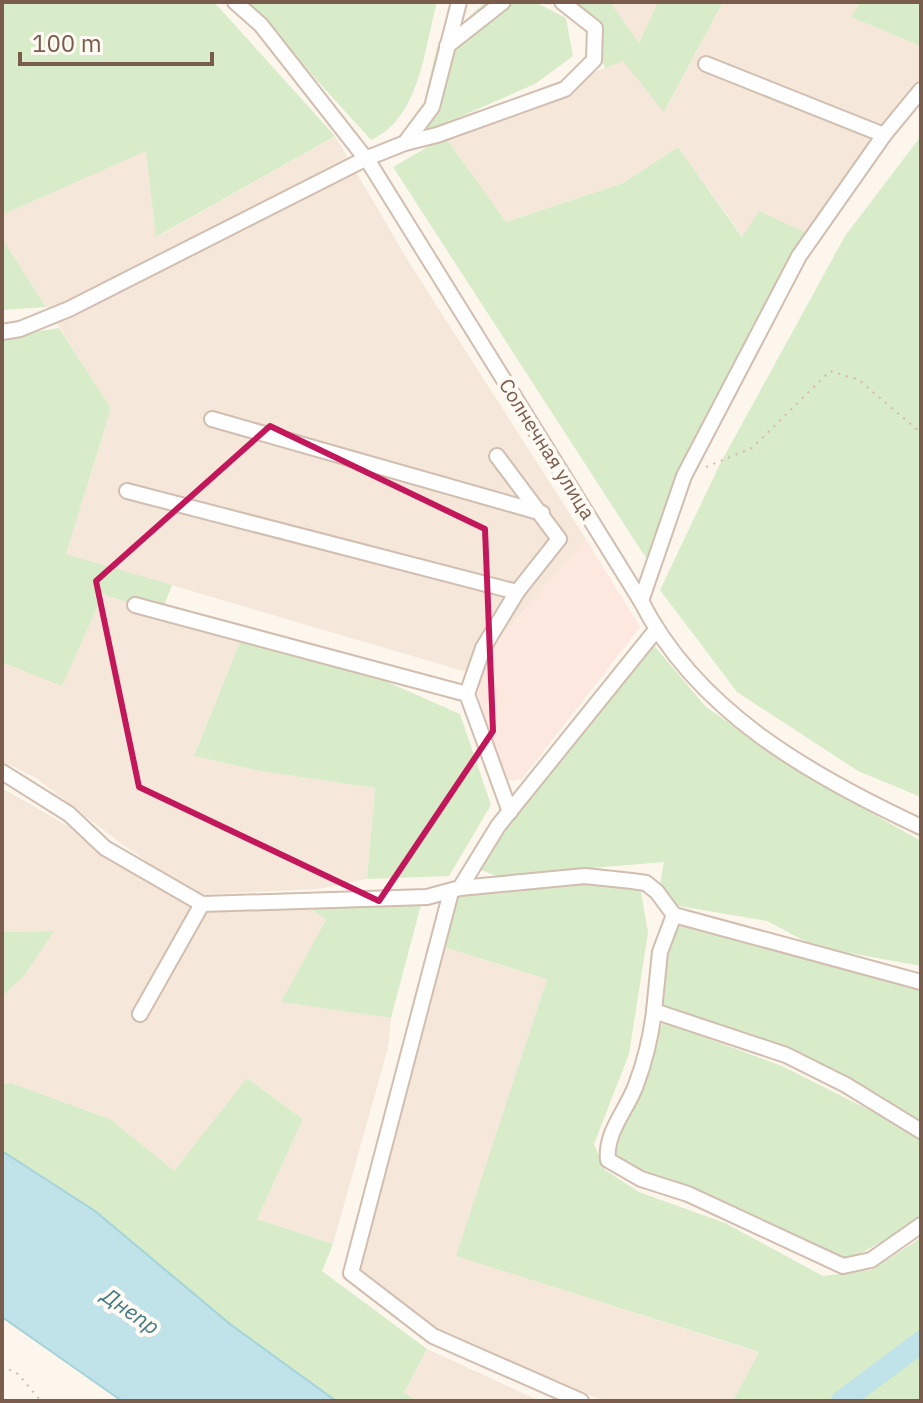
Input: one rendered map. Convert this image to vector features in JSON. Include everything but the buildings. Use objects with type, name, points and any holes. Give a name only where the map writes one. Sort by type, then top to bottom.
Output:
[{"type":"street","name":"Солнечная улица","points":[[235,2],[261,25],[365,159],[641,601],[656,630],[699,683],[742,723],[820,776],[921,827]]},
{"type":"street","points":[[405,143],[432,107],[459,2]]},
{"type":"street","points":[[447,46],[503,2]]},
{"type":"street","points":[[2,332],[20,329],[69,309],[365,159],[565,89],[594,60],[595,28],[562,2]]},
{"type":"street","points":[[706,64],[884,135]]},
{"type":"street","points":[[641,601],[684,476],[799,256],[884,135],[921,90]]},
{"type":"street","points":[[212,419],[542,513]]},
{"type":"street","points":[[497,456],[559,539],[517,592],[483,648],[467,694],[510,812]]},
{"type":"street","points":[[127,491],[517,592]]},
{"type":"street","points":[[135,605],[467,694]]},
{"type":"street","points":[[581,1401],[433,1336],[351,1273],[456,890],[510,812],[656,630]]},
{"type":"street","points":[[2,772],[69,814],[105,848],[202,904],[427,897],[456,890],[585,876],[632,881],[646,883],[674,915],[921,982]]},
{"type":"street","points":[[140,1014],[202,904]]},
{"type":"street","points":[[674,915],[660,952],[650,1041],[635,1087],[606,1144],[608,1160],[641,1179],[688,1194],[843,1266],[871,1260],[921,1225]]},
{"type":"street","points":[[654,1011],[786,1055],[846,1085],[921,1131]]},
{"type":"path","points":[[684,476],[752,448],[830,371],[859,380],[921,433]]},
{"type":"path","points":[[2,1366],[18,1374],[41,1401]]},
{"type":"highlighted area","points":[[270,426],[485,529],[493,731],[379,901],[139,787],[96,581]]},
{"type":"shaded area","points":[[610,2],[658,2],[639,43]]},
{"type":"shaded area","points":[[723,2],[860,2],[852,17],[921,46],[921,98],[811,235],[743,237],[678,147],[623,183],[505,222],[445,137],[623,60],[665,111]]},
{"type":"shaded area","points":[[335,136],[410,264],[586,539],[470,673],[66,554],[111,408],[2,238],[2,215],[146,150],[157,237]]},
{"type":"shaded area","points":[[586,539],[640,627],[522,779],[506,781],[470,673]]},
{"type":"shaded area","points":[[103,594],[240,642],[194,756],[261,771],[375,788],[367,879],[317,889],[196,895],[123,845],[36,778],[2,761],[2,662],[62,685]]},
{"type":"shaded area","points":[[2,788],[104,847],[196,912],[309,907],[326,920],[282,1002],[391,1018],[388,1048],[333,1244],[257,1219],[303,1119],[247,1078],[174,1172],[110,1119],[11,1083],[2,1083],[2,996],[24,976],[53,931],[2,932]]},
{"type":"shaded area","points":[[437,945],[547,979],[457,1256],[760,1353],[733,1401],[603,1401],[440,1330],[348,1267]]},
{"type":"shaded area","points":[[427,1349],[540,1401],[417,1401],[404,1394]]},
{"type":"green space","points":[[2,2],[214,2],[335,136],[156,237],[146,151],[2,215]]},
{"type":"green space","points":[[246,2],[437,2],[418,81],[400,116],[387,130],[371,140]]},
{"type":"green space","points":[[535,2],[566,18],[573,56],[535,84],[395,145],[421,116],[437,47],[484,3]]},
{"type":"green space","points":[[566,2],[610,2],[639,43],[658,2],[723,2],[664,112],[623,61],[605,68],[578,12]]},
{"type":"green space","points":[[860,2],[921,2],[921,46],[851,17]]},
{"type":"green space","points":[[921,136],[921,797],[858,771],[737,692],[660,590],[720,464],[845,236]]},
{"type":"green space","points":[[445,137],[506,222],[623,183],[678,147],[742,237],[759,211],[811,235],[646,558],[393,167]]},
{"type":"green space","points":[[2,238],[46,307],[2,310]]},
{"type":"green space","points":[[59,328],[111,408],[66,554],[172,585],[161,614],[103,594],[62,686],[2,662],[2,337]]},
{"type":"green space","points":[[240,642],[349,665],[460,714],[491,805],[449,876],[367,879],[375,788],[261,771],[194,756]]},
{"type":"green space","points":[[652,643],[706,707],[808,777],[921,841],[921,966],[816,947],[767,921],[673,905],[660,885],[664,862],[496,876],[479,869],[513,814]]},
{"type":"green space","points":[[574,883],[640,886],[648,933],[629,1054],[594,1144],[605,1170],[639,1192],[725,1223],[823,1276],[871,1270],[921,1238],[921,1401],[733,1401],[759,1352],[456,1256],[547,979],[437,945],[450,894]]},
{"type":"green space","points":[[423,897],[391,1018],[281,1002],[326,920],[309,907]]},
{"type":"green space","points":[[666,915],[921,977],[921,1124],[790,1054],[648,1008]]},
{"type":"green space","points":[[54,931],[24,976],[2,996],[2,932]]},
{"type":"green space","points":[[663,1022],[782,1066],[921,1136],[921,1221],[844,1262],[667,1179],[643,1176],[610,1154]]},
{"type":"green space","points":[[247,1078],[303,1119],[257,1219],[333,1244],[322,1271],[427,1349],[404,1393],[417,1401],[336,1401],[230,1324],[95,1211],[2,1151],[2,1084],[11,1083],[110,1119],[174,1171]]},
{"type":"water","name":"Днепр","points":[[2,1151],[95,1211],[230,1324],[336,1401],[122,1401],[2,1317]]},
{"type":"waterway","points":[[842,1401],[921,1342]]}]
